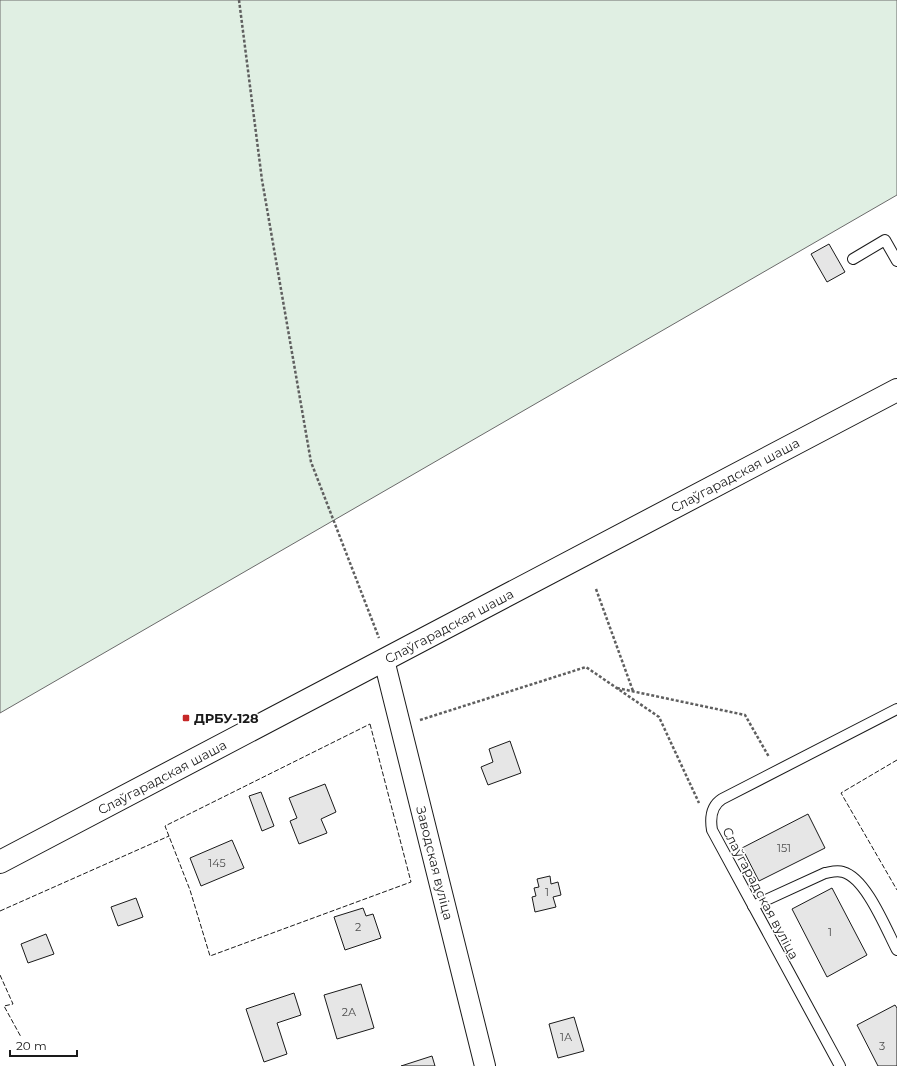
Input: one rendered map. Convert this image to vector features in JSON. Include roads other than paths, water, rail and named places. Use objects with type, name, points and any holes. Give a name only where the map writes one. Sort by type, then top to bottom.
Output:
[{"type":"main road","name":"Слаўгарадская шаша","points":[[0,862],[897,390]]},
{"type":"street","name":"Заводская вуліца","points":[[384,660],[485,1066]]},
{"type":"lane","points":[[853,258],[885,240],[897,261]]},
{"type":"lane","name":"Слаўгарадская вуліца","points":[[840,1066],[712,830],[710,823],[712,811],[718,802],[897,709]]},
{"type":"lane","points":[[753,906],[825,873],[834,871],[843,872],[860,883],[897,950]]},
{"type":"place","name":"ДРБУ-128","points":[[186,718]]}]
